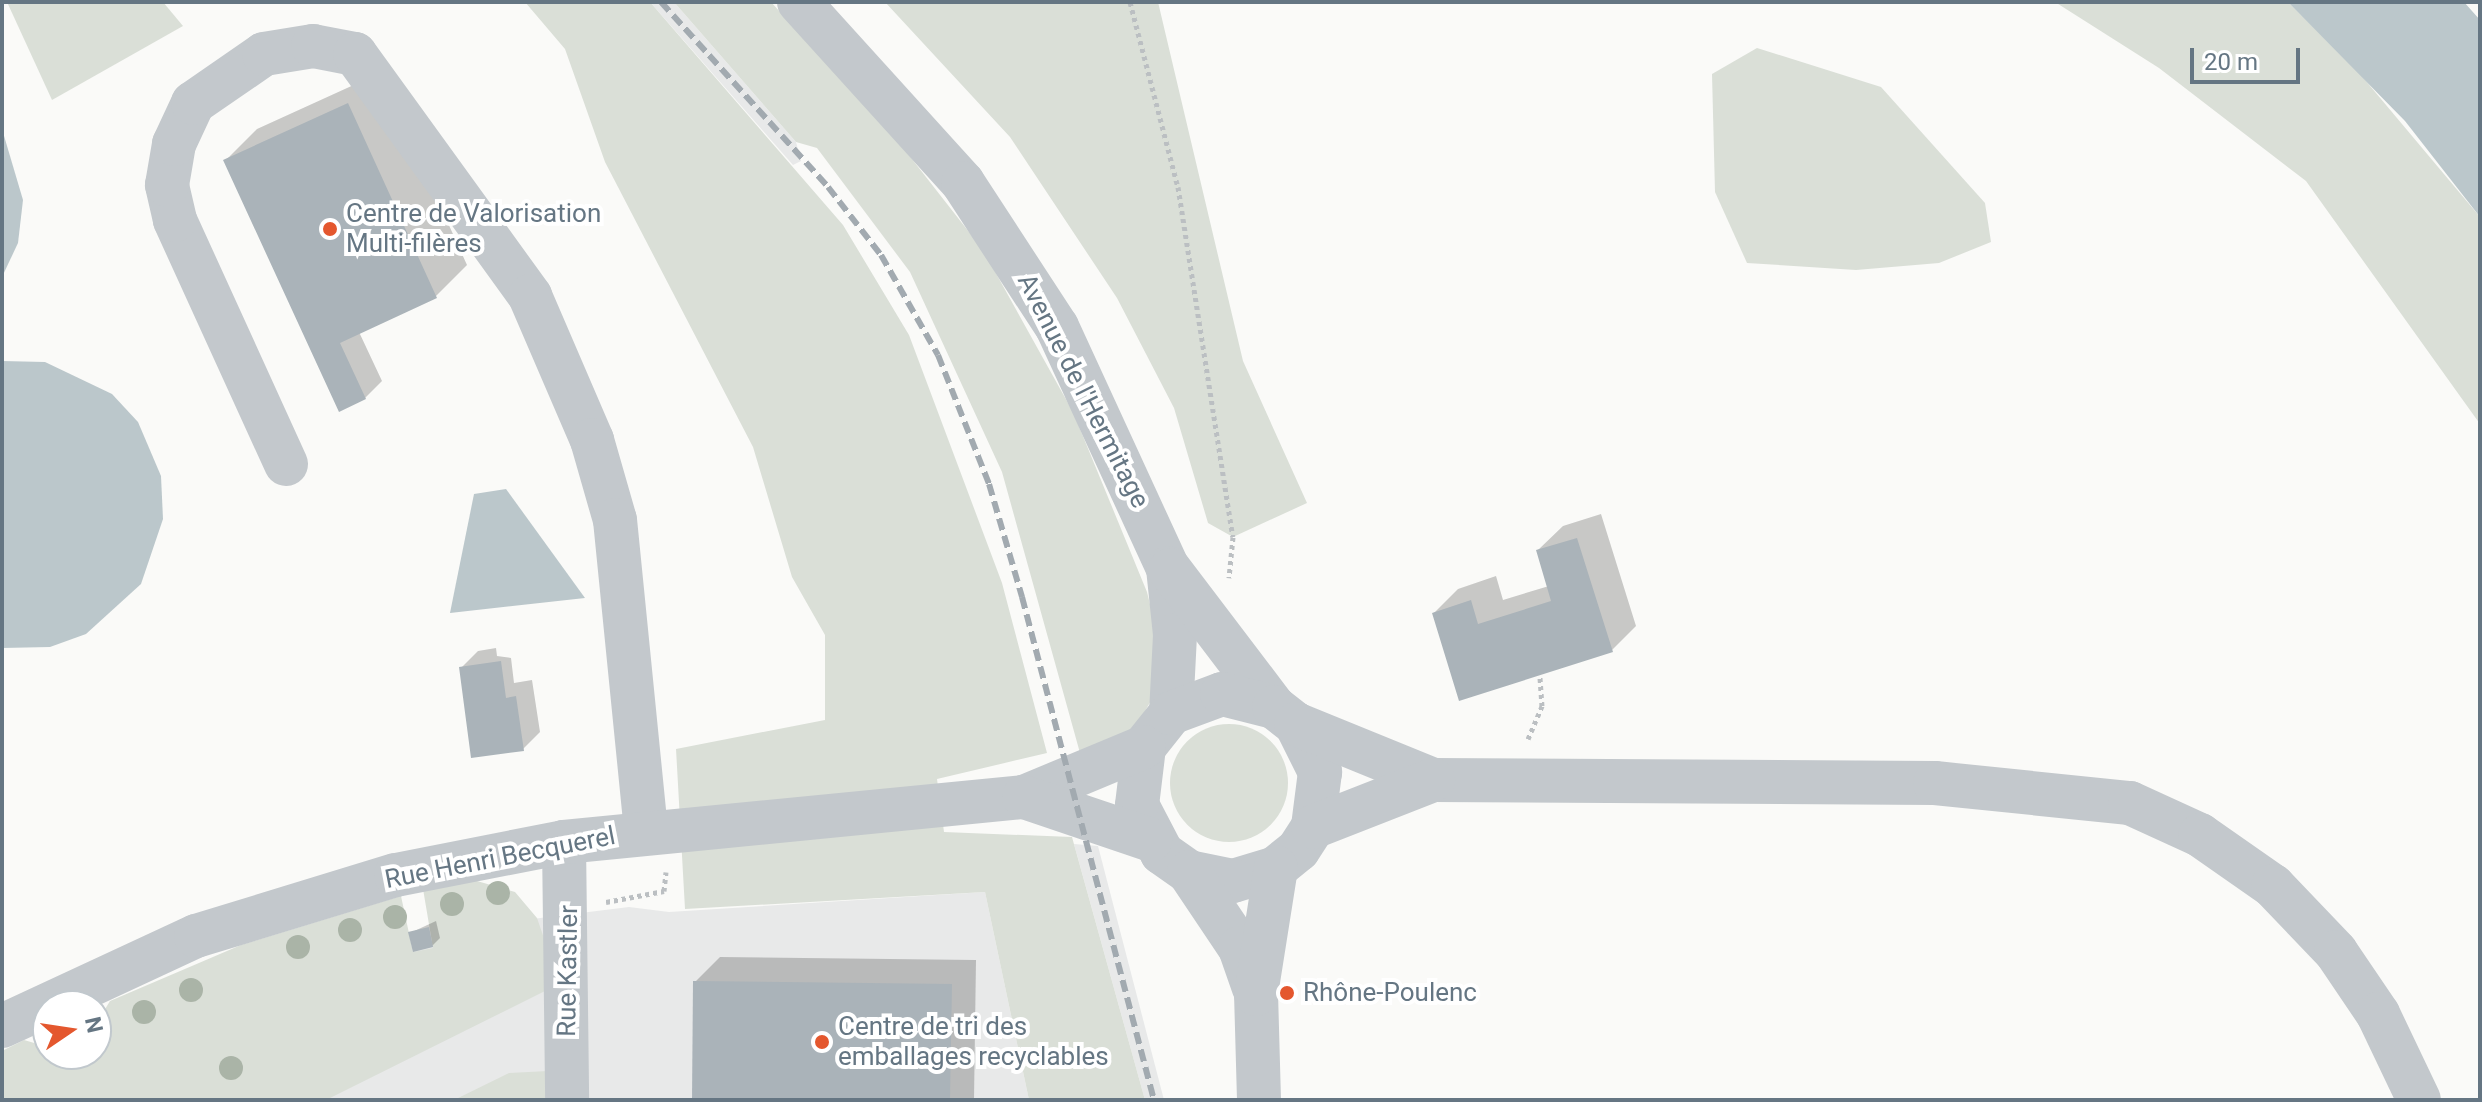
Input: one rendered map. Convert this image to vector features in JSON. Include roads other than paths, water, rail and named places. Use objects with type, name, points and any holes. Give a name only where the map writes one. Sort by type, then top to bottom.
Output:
[{"type":"street","name":"Avenue de l'Hermitage","points":[[799,2],[963,183],[1029,279],[1101,412],[1168,568],[1212,628],[1285,715]]},
{"type":"street","points":[[286,464],[175,220],[167,185],[174,144],[193,103],[264,54],[313,46],[355,54],[530,296],[592,440],[615,520],[646,831]]},
{"type":"street","name":"Avenue de l'Hermitage","points":[[1168,568],[1175,635],[1171,713]]},
{"type":"street","points":[[1256,994],[1240,948],[1189,872],[1151,840],[1137,805],[1144,747],[1171,713],[1222,694],[1285,715],[1433,780]]},
{"type":"street","points":[[1285,715],[1320,772],[1313,827]]},
{"type":"street","name":"Rue Henri Becquerel","points":[[2,1026],[196,936],[396,875],[564,842],[646,831],[1024,797],[1144,747]]},
{"type":"street","points":[[1189,872],[1233,881],[1276,868],[1313,827],[1433,780],[1935,783],[2130,803],[2200,835],[2273,886],[2361,989],[2413,1095]]},
{"type":"street","name":"Rue Henri Becquerel","points":[[1024,797],[1151,840]]},
{"type":"street","name":"Rue Kastler","points":[[564,842],[567,1100]]},
{"type":"street","points":[[1259,1100],[1256,994],[1276,868]]},
{"type":"railway","points":[[661,2],[828,187],[881,255],[938,355],[989,484],[1022,597],[1154,1100]]},
{"type":"place","name":"Centre de Valorisation Multi-filères","points":[[330,229]]},
{"type":"place","name":"Rhône-Poulenc","points":[[1287,993]]},
{"type":"place","name":"Centre de tri des emballages recyclables","points":[[822,1042]]}]
